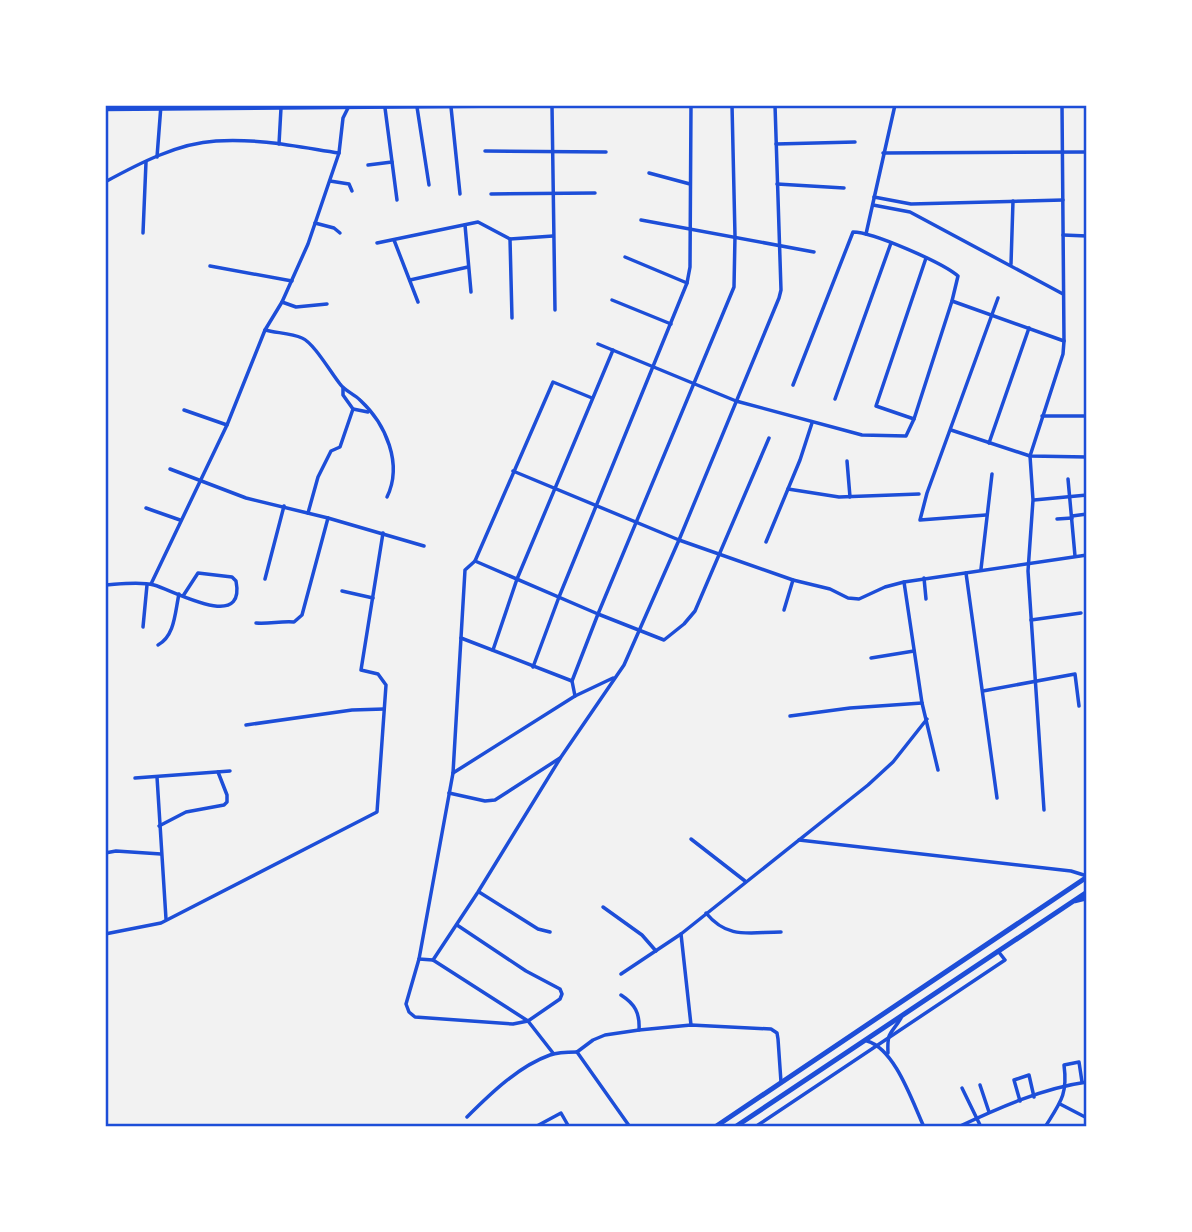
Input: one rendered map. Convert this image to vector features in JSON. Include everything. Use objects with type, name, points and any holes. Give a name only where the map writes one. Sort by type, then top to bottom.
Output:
[{"type":"main road","points":[[105,109],[578,105]]},
{"type":"main road","points":[[715,1127],[1087,877]]},
{"type":"main road","points":[[735,1127],[1087,892]]},
{"type":"main road","points":[[1071,903],[1087,898]]},
{"type":"main road","points":[[991,942],[998,951]]},
{"type":"main road","points":[[897,1004],[904,1015]]},
{"type":"street","points":[[555,105],[552,152],[555,310]]},
{"type":"street","points":[[533,667],[687,284],[691,105]]},
{"type":"street","points":[[575,696],[572,681],[598,614],[734,287],[733,105]]},
{"type":"street","points":[[433,960],[561,757],[624,665],[779,298],[781,290],[775,105]]},
{"type":"street","points":[[866,234],[895,105]]},
{"type":"street","points":[[1044,810],[1031,620],[1029,562],[1033,500],[1030,456],[1065,341],[1062,105]]},
{"type":"street","points":[[339,107],[343,118]]},
{"type":"street","points":[[143,626],[149,584],[227,425],[265,330],[292,281],[330,181],[339,153],[343,118],[349,107]]},
{"type":"street","points":[[417,107],[429,185]]},
{"type":"street","points":[[451,107],[460,194]]},
{"type":"street","points":[[157,157],[160,108]]},
{"type":"street","points":[[279,144],[281,108]]},
{"type":"street","points":[[385,108],[397,200]]},
{"type":"street","points":[[105,182],[157,157],[214,141],[279,144],[339,153]]},
{"type":"street","points":[[776,145],[855,142]]},
{"type":"street","points":[[485,152],[606,152]]},
{"type":"street","points":[[883,153],[1087,152]]},
{"type":"street","points":[[143,233],[146,162]]},
{"type":"street","points":[[368,165],[392,162]]},
{"type":"street","points":[[649,173],[690,184]]},
{"type":"street","points":[[330,181],[349,184],[352,191]]},
{"type":"street","points":[[777,184],[844,188]]},
{"type":"street","points":[[491,194],[595,193]]},
{"type":"street","points":[[874,197],[911,204],[1063,200]]},
{"type":"street","points":[[1011,264],[1013,201]]},
{"type":"street","points":[[910,212],[911,204]]},
{"type":"street","points":[[873,205],[910,212],[1063,294]]},
{"type":"street","points":[[641,220],[814,251]]},
{"type":"street","points":[[377,243],[478,222],[510,239],[553,236]]},
{"type":"street","points":[[315,223],[334,228],[340,233]]},
{"type":"street","points":[[465,225],[471,292]]},
{"type":"street","points":[[598,344],[736,401],[862,435],[906,436],[953,302],[958,276],[891,243],[853,232],[793,385]]},
{"type":"street","points":[[1063,235],[1087,236]]},
{"type":"street","points":[[510,239],[512,318]]},
{"type":"street","points":[[394,240],[418,302]]},
{"type":"street","points":[[835,398],[891,243]]},
{"type":"street","points":[[625,257],[687,284]]},
{"type":"street","points":[[914,419],[876,406],[926,258]]},
{"type":"street","points":[[210,266],[292,281]]},
{"type":"street","points":[[410,280],[468,267]]},
{"type":"street","points":[[986,515],[920,520],[927,493],[998,298]]},
{"type":"street","points":[[612,300],[671,324]]},
{"type":"street","points":[[282,302],[296,307],[327,304]]},
{"type":"street","points":[[953,302],[1065,341]]},
{"type":"street","points":[[989,443],[1029,328]]},
{"type":"street","points":[[265,330],[304,338],[343,388],[361,401],[370,412],[388,440],[394,473],[387,497]]},
{"type":"street","points":[[493,650],[517,579],[612,350]]},
{"type":"street","points":[[457,925],[526,971],[560,989],[560,999],[528,1021],[513,1024],[415,1017],[406,1004],[419,959],[453,773],[465,570],[475,561],[554,382],[592,398]]},
{"type":"street","points":[[343,388],[343,395],[353,409],[370,412]]},
{"type":"street","points":[[308,513],[318,477],[331,451],[340,447],[353,409]]},
{"type":"street","points":[[184,410],[227,425]]},
{"type":"street","points":[[1042,416],[1087,416]]},
{"type":"street","points":[[766,542],[800,460],[812,423]]},
{"type":"street","points":[[951,430],[1030,456],[1087,457]]},
{"type":"street","points":[[475,561],[664,640],[695,611],[769,438]]},
{"type":"street","points":[[847,461],[850,497]]},
{"type":"street","points":[[170,469],[247,498],[424,546]]},
{"type":"street","points":[[513,471],[679,540],[793,580],[830,589],[848,598],[859,599],[885,587],[924,578],[1087,555]]},
{"type":"street","points":[[981,570],[992,474]]},
{"type":"street","points":[[1068,479],[1075,556]]},
{"type":"street","points":[[788,489],[850,497],[919,494]]},
{"type":"street","points":[[1033,500],[1087,495]]},
{"type":"street","points":[[265,579],[284,506]]},
{"type":"street","points":[[146,508],[180,520]]},
{"type":"street","points":[[1057,519],[1087,514]]},
{"type":"street","points":[[256,623],[269,624],[278,620],[294,622],[302,615],[328,518]]},
{"type":"street","points":[[105,933],[161,923],[377,812],[386,685],[379,674],[361,670],[383,533]]},
{"type":"street","points":[[105,585],[149,584],[181,595],[218,608],[226,607],[232,602],[237,588],[236,581],[232,577],[198,573],[181,595],[170,634],[158,645]]},
{"type":"street","points":[[966,573],[997,798]]},
{"type":"street","points":[[924,578],[926,599]]},
{"type":"street","points":[[784,610],[793,580]]},
{"type":"street","points":[[904,582],[922,703],[938,771]]},
{"type":"street","points":[[342,591],[373,598]]},
{"type":"street","points":[[1031,620],[1081,613]]},
{"type":"street","points":[[461,638],[572,681]]},
{"type":"street","points":[[871,658],[914,651]]},
{"type":"street","points":[[982,691],[1075,674],[1079,706]]},
{"type":"street","points":[[453,773],[575,696],[615,677]]},
{"type":"street","points":[[790,716],[922,703]]},
{"type":"street","points":[[246,725],[352,710],[384,709]]},
{"type":"street","points":[[621,974],[681,934],[893,762],[927,719]]},
{"type":"street","points":[[449,793],[485,801],[495,800],[561,757]]},
{"type":"street","points":[[135,779],[230,771]]},
{"type":"street","points":[[159,826],[186,812],[224,805],[227,795],[218,772]]},
{"type":"street","points":[[157,777],[166,919]]},
{"type":"street","points":[[691,839],[746,881]]},
{"type":"street","points":[[799,840],[1071,872],[1087,877]]},
{"type":"street","points":[[105,853],[116,851],[162,854]]},
{"type":"street","points":[[478,892],[538,929],[550,932]]},
{"type":"street","points":[[603,907],[642,935],[656,951]]},
{"type":"street","points":[[706,913],[722,929],[732,932],[781,932]]},
{"type":"street","points":[[681,934],[691,1025]]},
{"type":"street","points":[[755,1127],[1004,960],[998,951]]},
{"type":"street","points":[[419,959],[433,960],[528,1021],[553,1053]]},
{"type":"street","points":[[978,965],[984,974]]},
{"type":"street","points":[[945,987],[951,996]]},
{"type":"street","points":[[621,995],[636,1009],[640,1020],[639,1030]]},
{"type":"street","points":[[888,1054],[888,1037],[904,1015]]},
{"type":"street","points":[[467,1117],[528,1065],[553,1053],[578,1052],[593,1040],[605,1035],[639,1030],[691,1025],[771,1028],[778,1039],[781,1082]]},
{"type":"street","points":[[865,1040],[877,1044],[888,1054],[924,1127]]},
{"type":"street","points":[[578,1052],[630,1127]]},
{"type":"street","points":[[958,1127],[1020,1101],[1067,1085],[1085,1082],[1079,1062],[1064,1065],[1067,1085],[1060,1104],[1045,1127]]},
{"type":"street","points":[[1020,1101],[1014,1080],[1029,1075],[1034,1097]]},
{"type":"street","points":[[980,1085],[989,1112]]},
{"type":"street","points":[[962,1088],[981,1127]]},
{"type":"street","points":[[790,1089],[797,1098]]},
{"type":"street","points":[[1060,1104],[1087,1118]]},
{"type":"street","points":[[766,1106],[772,1115]]},
{"type":"street","points":[[535,1127],[561,1113],[569,1127]]}]
